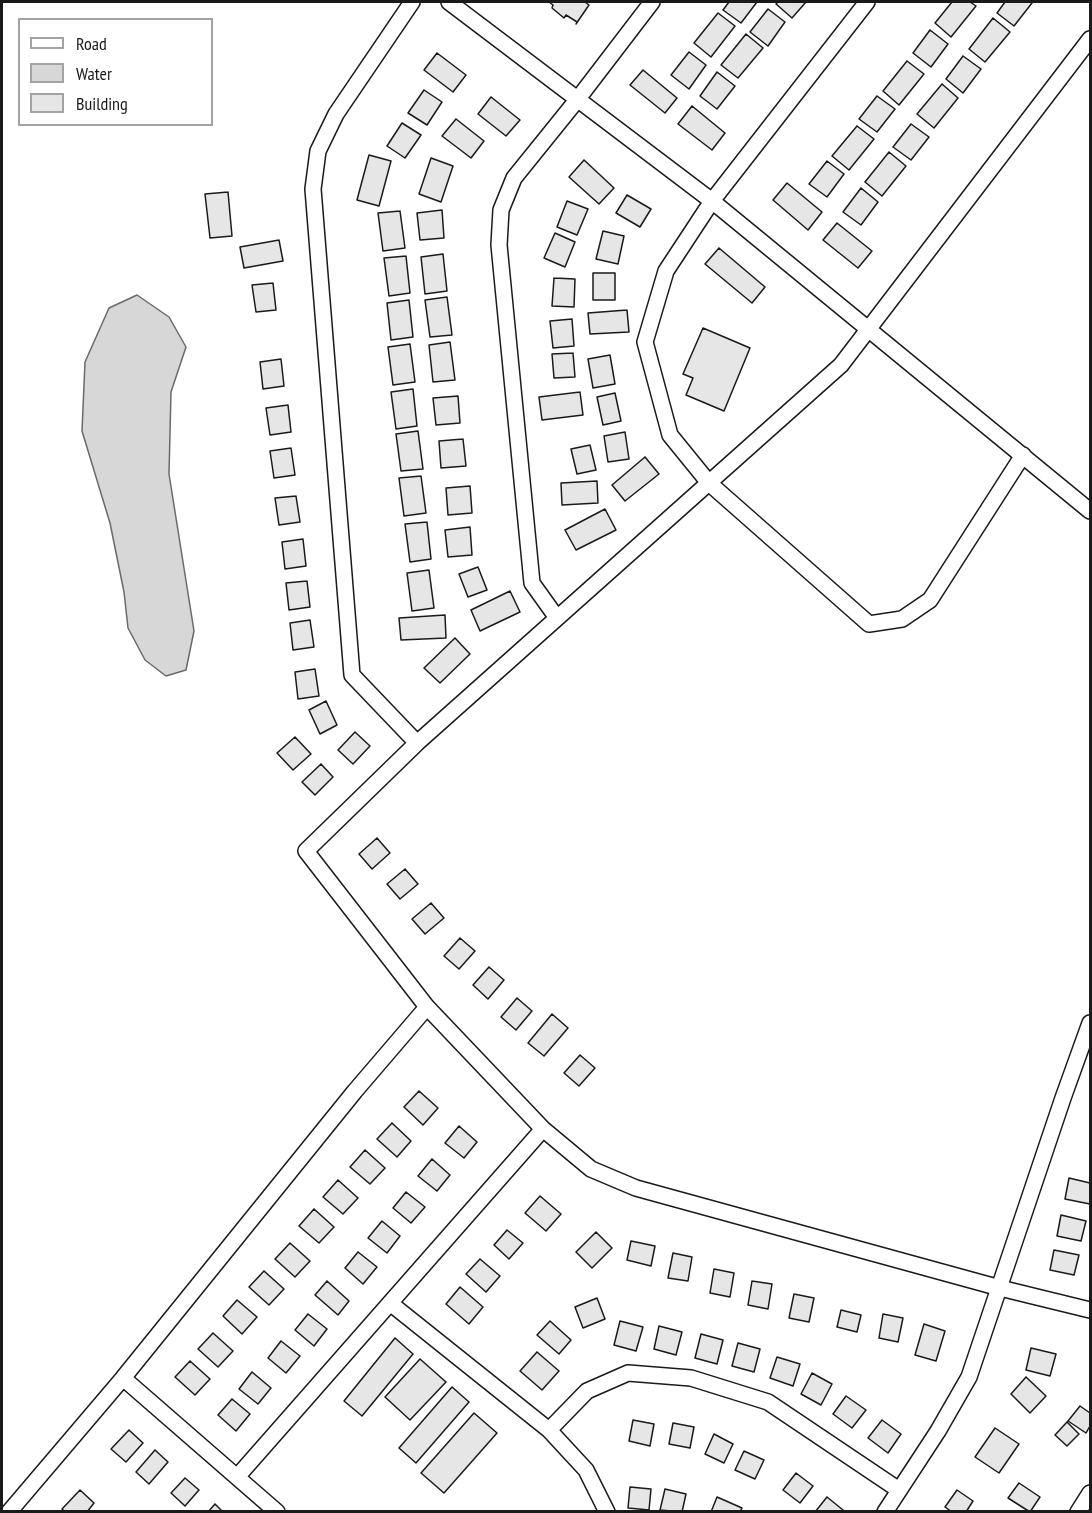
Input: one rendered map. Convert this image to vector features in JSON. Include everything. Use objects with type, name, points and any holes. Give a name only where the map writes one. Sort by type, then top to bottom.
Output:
[{"type":"street","points":[[412,2],[336,114],[318,151],[313,189],[352,675],[417,743]]},
{"type":"street","points":[[449,2],[712,201],[1090,511]]},
{"type":"street","points":[[556,618],[532,583],[499,246],[501,210],[514,178],[577,100],[651,2]]},
{"type":"street","points":[[867,2],[712,201],[666,271],[645,342],[670,435],[709,483],[869,624],[902,619],[930,600],[1023,455]]},
{"type":"street","points":[[1090,39],[841,365],[417,743],[306,851],[427,1007],[543,1129],[591,1169],[636,1188],[1000,1288],[1090,1310]]},
{"type":"street","points":[[9,1512],[123,1378],[355,1091],[427,1007]]},
{"type":"street","points":[[885,1512],[938,1431],[969,1377],[1090,1023]]},
{"type":"street","points":[[237,1477],[543,1129]]},
{"type":"street","points":[[390,1303],[549,1430],[586,1470],[607,1512]]},
{"type":"street","points":[[549,1430],[587,1391],[628,1373],[691,1378],[768,1402],[899,1490]]},
{"type":"street","points":[[123,1378],[277,1512]]},
{"type":"street","points":[[1078,1512],[1090,1493]]},
{"type":"water","points":[[137,295],[169,317],[186,347],[171,392],[169,474],[194,631],[186,670],[166,676],[145,660],[128,628],[124,592],[110,523],[82,431],[85,362],[109,308]]},
{"type":"building","points":[[549,2],[585,2],[589,5],[576,24],[577,22],[566,15],[564,18],[552,8],[553,5]]},
{"type":"building","points":[[729,2],[757,2],[741,23],[723,10]]},
{"type":"building","points":[[778,2],[806,2],[792,18],[776,4]]},
{"type":"building","points":[[952,2],[970,2],[976,6],[951,37],[935,23]]},
{"type":"building","points":[[1005,2],[1032,3],[1014,26],[997,13]]},
{"type":"building","points":[[768,9],[785,22],[768,46],[750,32]]},
{"type":"building","points":[[718,13],[735,26],[711,57],[694,43]]},
{"type":"building","points":[[993,18],[1010,32],[985,62],[969,49]]},
{"type":"building","points":[[930,30],[948,44],[931,67],[913,53]]},
{"type":"building","points":[[746,34],[763,48],[738,78],[721,65]]},
{"type":"building","points":[[689,52],[706,65],[689,89],[671,75]]},
{"type":"building","points":[[437,53],[466,75],[453,92],[424,70]]},
{"type":"building","points":[[963,56],[981,69],[963,93],[946,79]]},
{"type":"building","points":[[907,61],[924,74],[899,105],[883,91]]},
{"type":"building","points":[[643,70],[677,98],[665,113],[630,85]]},
{"type":"building","points":[[717,72],[735,86],[717,109],[700,96]]},
{"type":"building","points":[[942,84],[958,98],[934,128],[917,114]]},
{"type":"building","points":[[424,90],[442,102],[427,125],[408,113]]},
{"type":"building","points":[[877,96],[895,109],[877,132],[859,119]]},
{"type":"building","points":[[491,97],[520,120],[506,136],[478,114]]},
{"type":"building","points":[[692,106],[725,133],[712,150],[678,124]]},
{"type":"building","points":[[456,119],[484,141],[471,158],[442,136]]},
{"type":"building","points":[[402,123],[421,135],[405,158],[387,146]]},
{"type":"building","points":[[911,124],[929,137],[911,160],[893,147]]},
{"type":"building","points":[[857,126],[874,139],[849,170],[832,156]]},
{"type":"building","points":[[889,152],[906,166],[882,196],[865,182]]},
{"type":"building","points":[[369,155],[391,161],[379,206],[357,200]]},
{"type":"building","points":[[431,158],[453,166],[441,202],[419,194]]},
{"type":"building","points":[[584,160],[614,188],[599,204],[569,177]]},
{"type":"building","points":[[827,161],[844,174],[827,197],[809,184]]},
{"type":"building","points":[[787,183],[822,212],[808,230],[773,200]]},
{"type":"building","points":[[861,188],[878,202],[861,225],[843,212]]},
{"type":"building","points":[[228,192],[232,236],[210,238],[205,194]]},
{"type":"building","points":[[627,195],[651,209],[640,227],[616,213]]},
{"type":"building","points":[[567,201],[588,209],[577,235],[557,227]]},
{"type":"building","points":[[442,210],[444,238],[420,240],[417,213]]},
{"type":"building","points":[[400,211],[405,248],[383,251],[378,213]]},
{"type":"building","points":[[837,223],[872,251],[858,268],[823,240]]},
{"type":"building","points":[[603,231],[624,236],[618,264],[596,259]]},
{"type":"building","points":[[555,233],[575,242],[565,267],[544,258]]},
{"type":"building","points":[[279,240],[283,261],[244,268],[240,247]]},
{"type":"building","points":[[719,248],[765,287],[752,303],[705,264]]},
{"type":"building","points":[[443,254],[447,291],[425,294],[421,257]]},
{"type":"building","points":[[406,256],[410,293],[389,296],[384,258]]},
{"type":"building","points":[[593,273],[615,273],[615,300],[593,300]]},
{"type":"building","points":[[554,278],[575,279],[574,307],[552,306]]},
{"type":"building","points":[[273,283],[276,310],[256,312],[252,285]]},
{"type":"building","points":[[447,297],[452,335],[430,337],[425,300]]},
{"type":"building","points":[[409,300],[413,337],[391,340],[387,303]]},
{"type":"building","points":[[627,310],[629,332],[590,334],[588,313]]},
{"type":"building","points":[[572,319],[574,346],[553,348],[550,321]]},
{"type":"building","points":[[703,328],[750,348],[724,411],[686,395],[693,378],[683,374]]},
{"type":"building","points":[[450,342],[455,380],[433,382],[429,345]]},
{"type":"building","points":[[410,344],[415,382],[393,385],[388,347]]},
{"type":"building","points":[[573,353],[575,377],[554,378],[552,354]]},
{"type":"building","points":[[610,355],[615,384],[593,388],[588,359]]},
{"type":"building","points":[[281,359],[284,386],[263,389],[260,362]]},
{"type":"building","points":[[413,389],[417,426],[396,429],[391,392]]},
{"type":"building","points":[[580,392],[583,415],[542,420],[539,397]]},
{"type":"building","points":[[615,393],[621,421],[603,425],[597,397]]},
{"type":"building","points":[[458,396],[460,423],[436,425],[433,398]]},
{"type":"building","points":[[288,405],[291,432],[270,435],[266,408]]},
{"type":"building","points":[[418,431],[423,469],[401,471],[396,434]]},
{"type":"building","points":[[625,432],[629,459],[608,462],[604,436]]},
{"type":"building","points":[[463,439],[466,466],[441,468],[439,441]]},
{"type":"building","points":[[590,445],[596,470],[577,474],[571,449]]},
{"type":"building","points":[[291,448],[295,475],[274,478],[270,451]]},
{"type":"building","points":[[645,457],[659,474],[625,501],[612,485]]},
{"type":"building","points":[[421,476],[426,513],[404,516],[399,478]]},
{"type":"building","points":[[597,481],[598,503],[562,505],[561,483]]},
{"type":"building","points":[[470,486],[472,513],[448,515],[446,488]]},
{"type":"building","points":[[296,496],[300,522],[279,525],[275,498]]},
{"type":"building","points":[[605,509],[616,530],[576,550],[565,530]]},
{"type":"building","points":[[427,522],[431,559],[410,562],[405,524]]},
{"type":"building","points":[[470,527],[472,555],[448,557],[445,530]]},
{"type":"building","points":[[303,539],[306,566],[285,569],[282,542]]},
{"type":"building","points":[[478,567],[487,590],[468,597],[459,574]]},
{"type":"building","points":[[429,570],[434,608],[412,611],[407,573]]},
{"type":"building","points":[[307,581],[310,607],[289,610],[286,583]]},
{"type":"building","points":[[510,591],[520,612],[480,631],[471,610]]},
{"type":"building","points":[[445,615],[446,638],[401,640],[399,618]]},
{"type":"building","points":[[310,620],[314,647],[293,650],[290,623]]},
{"type":"building","points":[[455,638],[470,654],[440,683],[424,668]]},
{"type":"building","points":[[315,669],[319,696],[298,699],[295,672]]},
{"type":"building","points":[[326,701],[337,725],[320,734],[309,710]]},
{"type":"building","points":[[355,732],[370,746],[353,764],[338,750]]},
{"type":"building","points":[[295,737],[311,754],[293,770],[277,753]]},
{"type":"building","points":[[321,764],[333,777],[315,795],[302,782]]},
{"type":"building","points":[[377,838],[390,853],[372,869],[359,854]]},
{"type":"building","points":[[405,869],[418,884],[400,899],[387,884]]},
{"type":"building","points":[[431,903],[444,918],[425,934],[412,919]]},
{"type":"building","points":[[460,938],[475,951],[459,969],[444,956]]},
{"type":"building","points":[[489,967],[504,980],[488,999],[473,985]]},
{"type":"building","points":[[517,998],[532,1011],[516,1030],[501,1017]]},
{"type":"building","points":[[552,1014],[568,1028],[544,1056],[528,1043]]},
{"type":"building","points":[[580,1055],[595,1068],[579,1086],[564,1073]]},
{"type":"building","points":[[419,1091],[438,1108],[423,1125],[404,1107]]},
{"type":"building","points":[[392,1123],[411,1141],[397,1157],[377,1139]]},
{"type":"building","points":[[459,1126],[477,1142],[464,1158],[445,1143]]},
{"type":"building","points":[[365,1150],[385,1168],[370,1184],[350,1167]]},
{"type":"building","points":[[432,1159],[450,1175],[437,1191],[418,1176]]},
{"type":"building","points":[[1069,1178],[1090,1183],[1090,1204],[1065,1199]]},
{"type":"building","points":[[338,1180],[358,1198],[343,1214],[323,1197]]},
{"type":"building","points":[[406,1192],[425,1207],[411,1223],[393,1208]]},
{"type":"building","points":[[540,1196],[561,1214],[546,1231],[525,1213]]},
{"type":"building","points":[[314,1209],[334,1227],[319,1243],[299,1226]]},
{"type":"building","points":[[1061,1215],[1086,1221],[1081,1241],[1057,1236]]},
{"type":"building","points":[[382,1221],[400,1236],[387,1253],[368,1238]]},
{"type":"building","points":[[507,1230],[523,1243],[509,1259],[494,1245]]},
{"type":"building","points":[[596,1232],[612,1248],[592,1268],[576,1252]]},
{"type":"building","points":[[631,1241],[655,1246],[651,1266],[627,1260]]},
{"type":"building","points":[[290,1243],[310,1261],[295,1277],[275,1259]]},
{"type":"building","points":[[1054,1250],[1079,1255],[1074,1275],[1050,1270]]},
{"type":"building","points":[[358,1252],[377,1267],[363,1284],[345,1268]]},
{"type":"building","points":[[673,1253],[692,1257],[688,1281],[668,1278]]},
{"type":"building","points":[[480,1259],[500,1276],[486,1292],[466,1274]]},
{"type":"building","points":[[714,1269],[734,1273],[730,1297],[710,1293]]},
{"type":"building","points":[[264,1271],[284,1289],[269,1305],[249,1287]]},
{"type":"building","points":[[327,1281],[349,1301],[338,1315],[315,1295]]},
{"type":"building","points":[[752,1281],[772,1284],[768,1309],[748,1305]]},
{"type":"building","points":[[460,1287],[483,1307],[469,1324],[446,1304]]},
{"type":"building","points":[[794,1294],[814,1298],[809,1322],[789,1318]]},
{"type":"building","points":[[597,1298],[605,1319],[583,1328],[575,1307]]},
{"type":"building","points":[[237,1300],[257,1317],[242,1334],[223,1316]]},
{"type":"building","points":[[841,1310],[861,1315],[857,1332],[837,1327]]},
{"type":"building","points":[[308,1314],[327,1329],[314,1346],[295,1330]]},
{"type":"building","points":[[883,1314],[903,1318],[898,1342],[879,1338]]},
{"type":"building","points":[[550,1321],[571,1340],[559,1354],[537,1335]]},
{"type":"building","points":[[620,1321],[643,1327],[636,1351],[614,1345]]},
{"type":"building","points":[[924,1324],[945,1331],[936,1361],[915,1355]]},
{"type":"building","points":[[659,1326],[682,1332],[676,1355],[654,1349]]},
{"type":"building","points":[[213,1333],[233,1351],[218,1367],[198,1349]]},
{"type":"building","points":[[701,1334],[723,1340],[717,1364],[695,1358]]},
{"type":"building","points":[[395,1338],[413,1354],[362,1416],[344,1401]]},
{"type":"building","points":[[281,1341],[300,1356],[286,1373],[268,1358]]},
{"type":"building","points":[[738,1343],[760,1349],[754,1372],[732,1366]]},
{"type":"building","points":[[1031,1348],[1056,1354],[1050,1376],[1026,1370]]},
{"type":"building","points":[[537,1352],[559,1371],[542,1390],[520,1371]]},
{"type":"building","points":[[777,1357],[800,1364],[793,1386],[770,1378]]},
{"type":"building","points":[[420,1359],[446,1382],[410,1420],[385,1397]]},
{"type":"building","points":[[190,1361],[210,1379],[195,1395],[175,1377]]},
{"type":"building","points":[[252,1372],[271,1388],[258,1404],[239,1389]]},
{"type":"building","points":[[812,1373],[832,1384],[821,1405],[801,1394]]},
{"type":"building","points":[[1026,1377],[1046,1396],[1030,1413],[1011,1394]]},
{"type":"building","points":[[452,1387],[469,1402],[416,1463],[399,1448]]},
{"type":"building","points":[[846,1396],[866,1410],[852,1428],[833,1414]]},
{"type":"building","points":[[232,1399],[250,1414],[236,1431],[218,1415]]},
{"type":"building","points":[[1080,1406],[1090,1413],[1090,1426],[1086,1433],[1068,1421]]},
{"type":"building","points":[[474,1413],[497,1433],[444,1493],[421,1473]]},
{"type":"building","points":[[633,1420],[654,1424],[650,1446],[629,1441]]},
{"type":"building","points":[[882,1420],[901,1434],[888,1453],[868,1438]]},
{"type":"building","points":[[1067,1422],[1079,1434],[1067,1446],[1055,1435]]},
{"type":"building","points":[[673,1423],[694,1427],[690,1448],[669,1444]]},
{"type":"building","points":[[995,1428],[1019,1444],[999,1473],[975,1457]]},
{"type":"building","points":[[129,1430],[143,1443],[126,1462],[111,1449]]},
{"type":"building","points":[[714,1434],[733,1444],[724,1463],[705,1454]]},
{"type":"building","points":[[155,1450],[168,1462],[149,1484],[136,1472]]},
{"type":"building","points":[[744,1451],[764,1460],[755,1479],[735,1470]]},
{"type":"building","points":[[796,1473],[813,1486],[800,1503],[783,1490]]},
{"type":"building","points":[[185,1478],[199,1490],[185,1506],[171,1493]]},
{"type":"building","points":[[1019,1483],[1040,1497],[1030,1512],[1008,1498]]},
{"type":"building","points":[[630,1487],[651,1489],[649,1510],[628,1508]]},
{"type":"building","points":[[665,1489],[686,1494],[682,1512],[660,1510]]},
{"type":"building","points":[[80,1490],[94,1503],[87,1512],[65,1512],[62,1509]]},
{"type":"building","points":[[957,1490],[973,1501],[966,1512],[952,1512],[945,1507]]},
{"type":"building","points":[[717,1497],[742,1508],[740,1512],[711,1512]]},
{"type":"building","points":[[827,1497],[843,1510],[841,1512],[815,1512]]},
{"type":"building","points":[[215,1504],[223,1512],[208,1512]]}]
